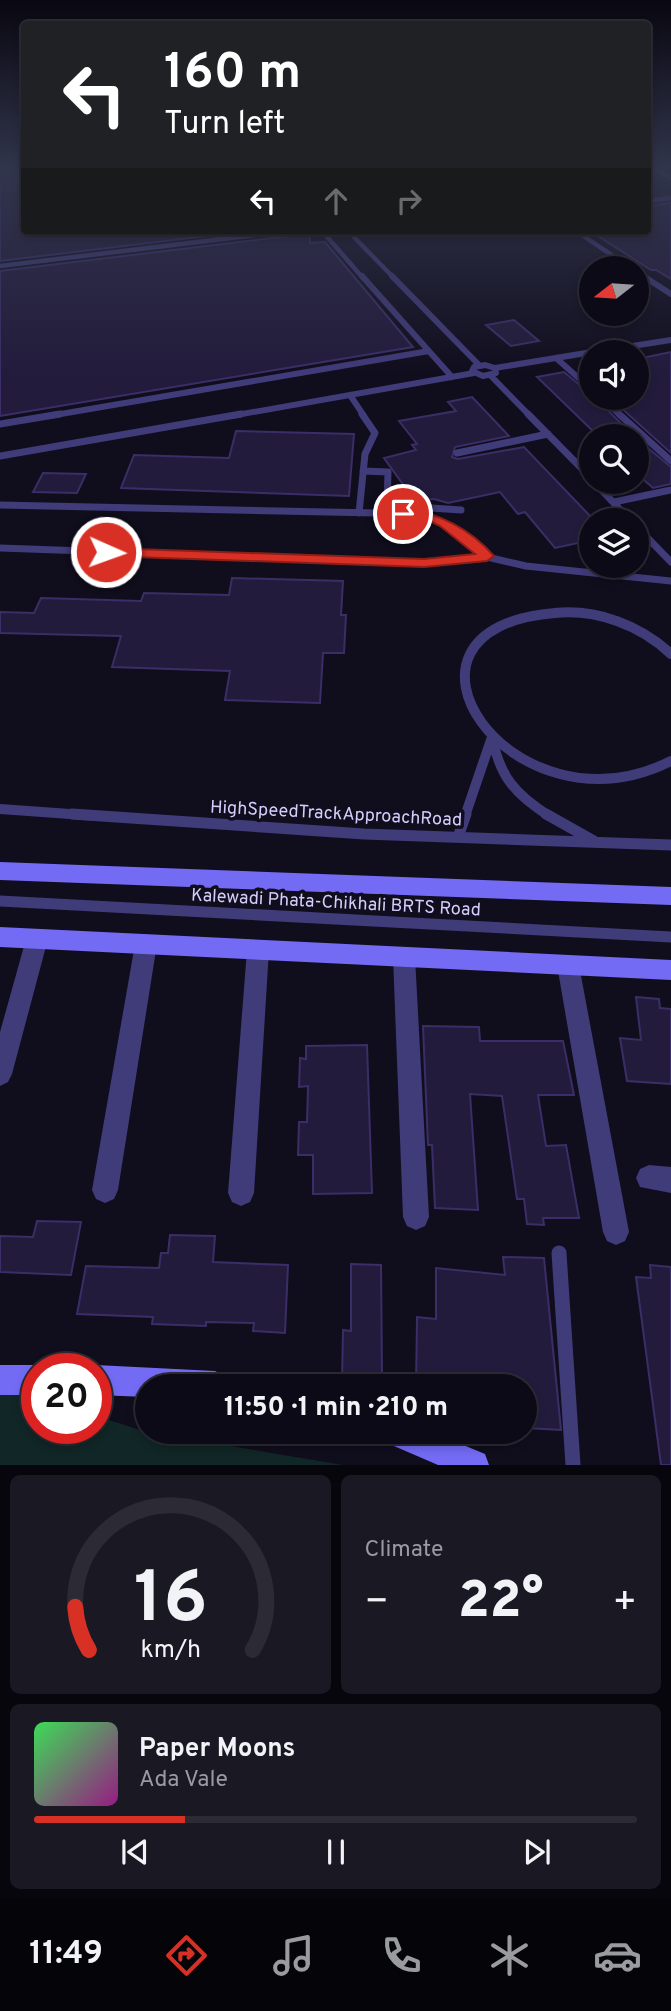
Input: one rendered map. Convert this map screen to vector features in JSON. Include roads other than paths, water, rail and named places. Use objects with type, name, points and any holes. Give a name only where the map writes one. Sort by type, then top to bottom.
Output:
[{"type":"main road","points":[[0,871],[671,896]]},
{"type":"main road","points":[[0,937],[671,971]]},
{"type":"main road","points":[[0,1380],[21,1380]]},
{"type":"main road","points":[[112,1381],[135,1382]]},
{"type":"main road","points":[[426,1444],[474,1465]]},
{"type":"street","points":[[0,1074],[37,939]]},
{"type":"street","points":[[105,1190],[146,944]]},
{"type":"street","points":[[241,1193],[258,950]]},
{"type":"street","points":[[404,957],[416,1217]]},
{"type":"street","points":[[568,965],[616,1232]]},
{"type":"lane","points":[[0,267],[245,236]]},
{"type":"lane","points":[[327,236],[452,377]]},
{"type":"lane","points":[[353,236],[479,365],[495,368],[579,354]]},
{"type":"lane","points":[[584,236],[613,256]]},
{"type":"lane","points":[[649,280],[671,294]]},
{"type":"lane","points":[[649,343],[671,340]]},
{"type":"lane","points":[[0,424],[429,351]]},
{"type":"lane","points":[[556,358],[579,378]]},
{"type":"lane","points":[[474,373],[472,369],[479,365]]},
{"type":"lane","points":[[491,376],[497,372],[495,368]]},
{"type":"lane","points":[[0,456],[474,373],[491,376],[579,467]]},
{"type":"lane","points":[[350,395],[375,433],[365,454],[359,513]]},
{"type":"lane","points":[[614,410],[671,461]]},
{"type":"lane","points":[[457,453],[548,435]]},
{"type":"lane","points":[[363,471],[388,472],[387,505],[461,510]]},
{"type":"lane","points":[[614,502],[671,491]]},
{"type":"lane","points":[[606,494],[620,508]]},
{"type":"lane","points":[[0,505],[425,514],[445,524],[487,556]]},
{"type":"lane","points":[[649,539],[671,562]]},
{"type":"lane","points":[[0,548],[424,563],[487,556],[526,566],[671,581]]},
{"type":"lane","points":[[671,654],[639,631],[606,618],[571,611],[537,612],[507,621],[483,636],[468,657],[463,682],[471,709],[492,737],[525,760],[566,775],[609,780],[649,773],[671,761]]},
{"type":"lane","points":[[458,837],[492,737]]},
{"type":"lane","points":[[492,737],[498,766],[522,796],[555,821],[598,842]]},
{"type":"lane","name":"HighSpeedTrackApproachRoad","points":[[0,809],[458,837],[671,845]]},
{"type":"lane","name":"Kalewadi Phata-Chikhali BRTS Road","points":[[0,901],[671,937]]},
{"type":"lane","points":[[558,1253],[573,1465]]}]
